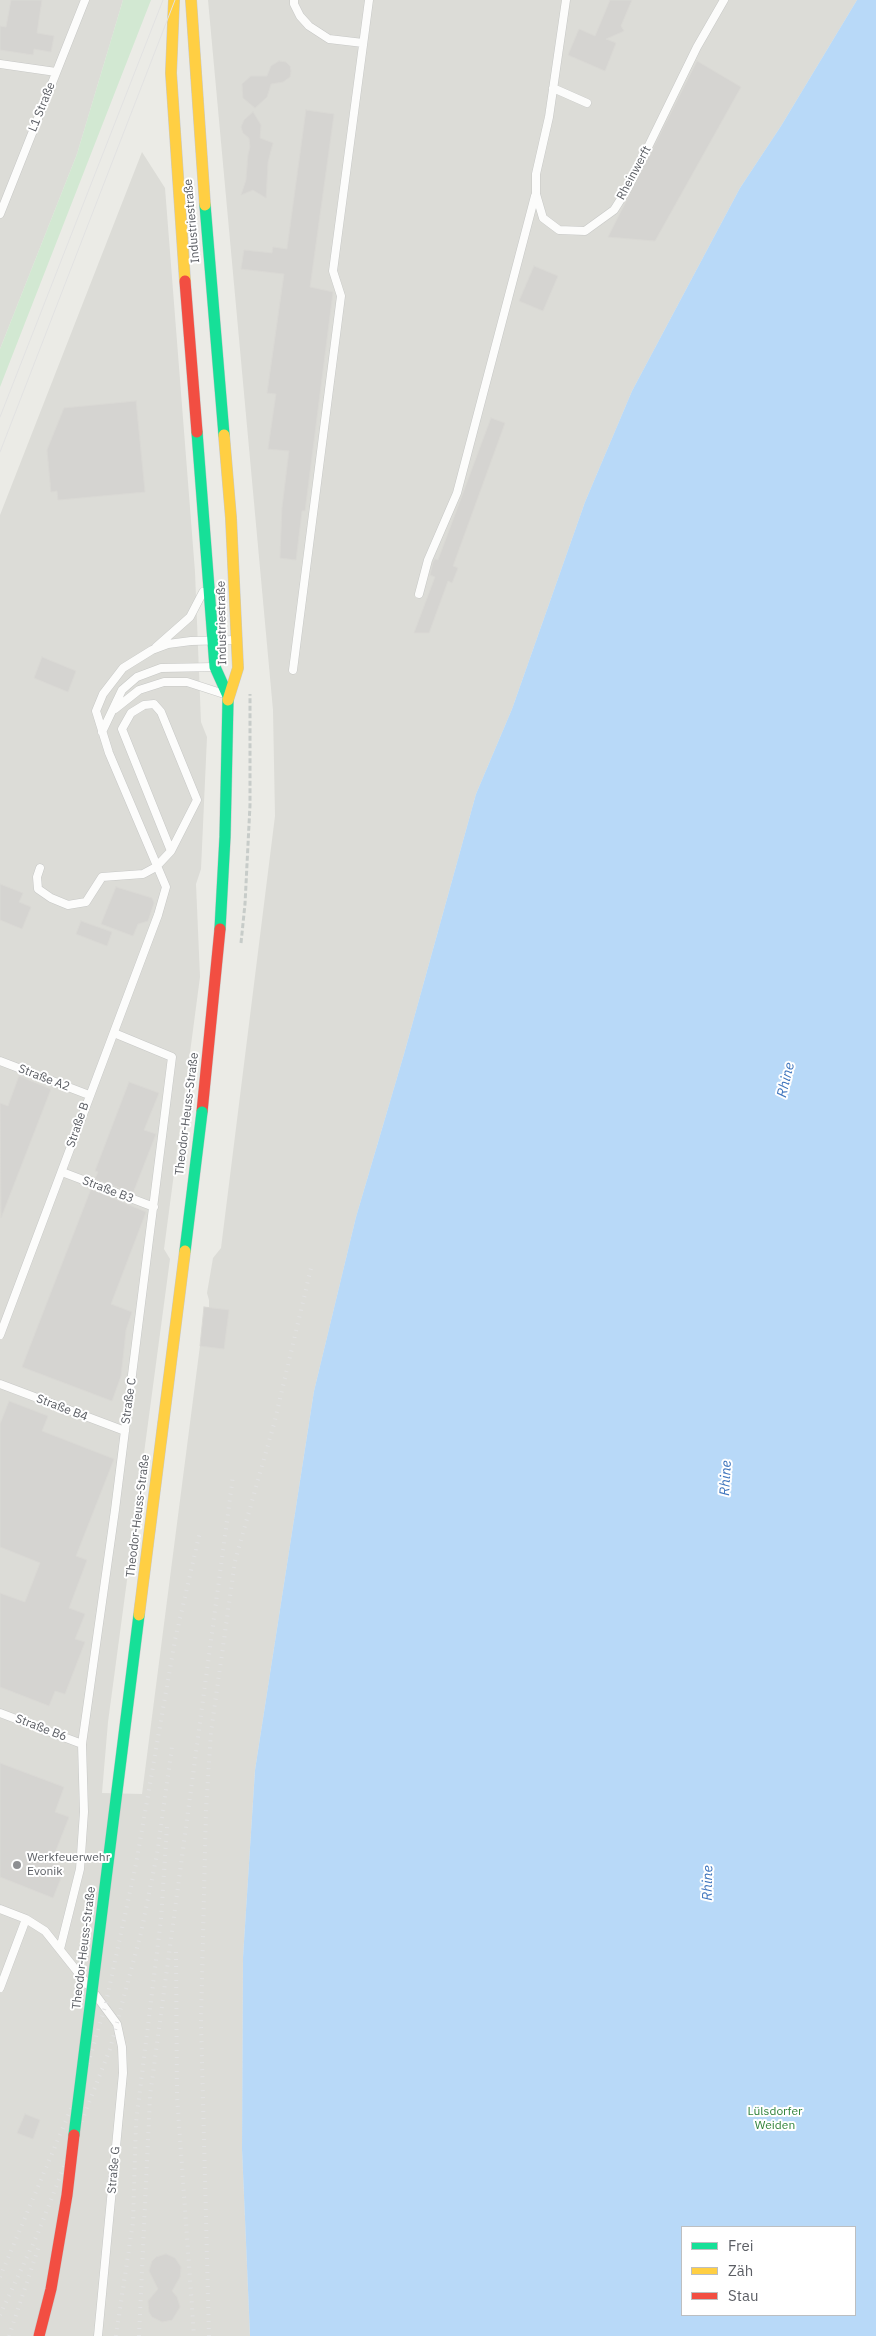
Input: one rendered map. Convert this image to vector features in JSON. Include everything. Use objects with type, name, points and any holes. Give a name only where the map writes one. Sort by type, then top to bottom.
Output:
[{"type":"main road","name":"Industriestraße","points":[[174,0],[171,73],[185,278],[214,641],[226,667],[228,696]]},
{"type":"main road","name":"Industriestraße","points":[[191,0],[204,195],[231,518],[237,640],[226,667],[228,696]]},
{"type":"main road","name":"Theodor-Heuss-Straße","points":[[39,2336],[51,2289],[67,2195],[202,1112],[218,966],[225,837],[228,696]]},
{"type":"lane","name":"L1 Straße","points":[[0,214],[85,0]]},
{"type":"lane","points":[[294,0],[300,16],[309,26],[329,38],[363,43]]},
{"type":"lane","points":[[293,670],[341,296],[333,271],[368,0]]},
{"type":"lane","name":"Rheinwerft","points":[[566,0],[553,88],[536,174],[536,194],[543,218],[559,230],[585,232],[614,210],[628,188],[697,47],[724,0]]},
{"type":"lane","points":[[0,64],[56,72]]},
{"type":"lane","points":[[553,88],[587,102]]},
{"type":"lane","points":[[419,594],[428,560],[457,493],[536,194]]},
{"type":"lane","points":[[152,650],[190,617],[209,582]]},
{"type":"lane","points":[[152,650],[168,644],[237,640]]},
{"type":"lane","name":"Straße B","points":[[0,1335],[158,915],[166,887],[109,753],[96,711],[103,694],[124,668],[152,650]]},
{"type":"lane","points":[[102,732],[122,690],[137,677],[161,668],[226,667]]},
{"type":"lane","points":[[114,710],[139,690],[164,682],[187,682],[228,696]]},
{"type":"lane","points":[[40,868],[37,877],[38,889],[51,898],[68,905],[86,902],[102,877],[143,874],[156,867],[171,851],[197,800],[160,712],[154,704],[144,704],[130,713],[122,729],[171,851]]},
{"type":"lane","name":"Straße C","points":[[60,1949],[80,1869],[84,1812],[82,1744],[125,1431],[172,1057],[114,1033]]},
{"type":"lane","name":"Straße A2","points":[[0,1061],[89,1095]]},
{"type":"lane","name":"Straße B3","points":[[62,1172],[154,1207]]},
{"type":"lane","name":"Straße B4","points":[[0,1384],[125,1431]]},
{"type":"lane","name":"Straße B6","points":[[0,1713],[82,1744]]},
{"type":"lane","name":"Straße G","points":[[0,1909],[26,1919],[44,1931],[106,2007],[117,2024],[122,2047],[124,2073],[98,2336]]},
{"type":"lane","points":[[0,1988],[26,1919]]},
{"type":"shaded area","points":[[0,0],[123,0],[77,154],[0,349]]},
{"type":"shaded area","points":[[208,0],[857,0],[781,126],[740,188],[632,391],[585,502],[512,709],[476,794],[404,1054],[356,1217],[314,1391],[255,1770],[243,1957],[242,2149],[250,2336],[0,2336],[0,515],[142,152],[165,188],[195,572],[201,722],[207,737],[201,869],[196,884],[200,977],[164,1249],[170,1259],[108,1722],[102,1793],[142,1794],[205,1307],[209,1307],[207,1293],[213,1258],[221,1248],[275,816],[273,710]]},
{"type":"green space","points":[[123,0],[151,0],[0,387],[0,349],[77,154]]},
{"type":"water","name":"Rhine","points":[[857,0],[876,0],[876,2336],[250,2336],[242,2149],[243,1957],[255,1770],[314,1391],[356,1217],[404,1054],[476,794],[512,709],[585,502],[632,391],[740,188],[781,126]]},
{"type":"building","points":[[11,0],[42,0],[37,33],[54,36],[51,52],[34,49],[33,55],[0,50],[0,26],[6,27]]},
{"type":"building","points":[[610,0],[632,0],[621,26],[624,31],[606,39],[616,43],[605,71],[568,55],[579,29],[595,36]]},
{"type":"building","points":[[279,61],[286,62],[290,66],[290,77],[283,82],[271,84],[267,97],[255,108],[243,98],[242,84],[251,76],[267,76],[271,66]]},
{"type":"building","points":[[697,61],[741,87],[655,241],[608,237]]},
{"type":"building","points":[[306,110],[334,114],[310,287],[333,292],[305,511],[302,511],[296,560],[280,558],[282,508],[289,451],[268,449],[276,394],[267,393],[284,274],[241,269],[244,250],[272,253],[273,247],[287,249]]},
{"type":"building","points":[[253,112],[261,125],[260,138],[273,143],[268,162],[266,198],[253,190],[241,195],[246,180],[250,147],[249,138],[243,133],[241,127],[244,120]]},
{"type":"building","points":[[534,266],[558,276],[543,311],[519,301]]},
{"type":"building","points":[[136,401],[145,492],[58,500],[57,491],[51,492],[47,450],[64,408]]},
{"type":"building","points":[[491,418],[505,423],[453,566],[458,568],[452,583],[448,581],[429,633],[414,633],[435,577],[430,575],[433,562],[435,559],[438,560]]},
{"type":"building","points":[[42,657],[76,671],[68,692],[34,678]]},
{"type":"building","points":[[0,884],[23,893],[19,902],[31,907],[22,929],[0,920]]},
{"type":"building","points":[[116,887],[152,898],[154,903],[148,921],[138,924],[133,936],[101,924]]},
{"type":"building","points":[[81,921],[112,932],[107,946],[76,934]]},
{"type":"building","points":[[19,1076],[51,1089],[1,1218],[0,1103],[8,1106]]},
{"type":"building","points":[[129,1082],[159,1093],[144,1130],[156,1134],[133,1193],[95,1179],[98,1172],[95,1171]]},
{"type":"building","points":[[91,1189],[146,1212],[111,1304],[132,1312],[126,1330],[121,1376],[112,1401],[22,1367]]},
{"type":"building","points":[[204,1307],[229,1310],[224,1349],[200,1346]]},
{"type":"building","points":[[9,1401],[48,1416],[42,1431],[114,1459],[76,1556],[87,1560],[69,1608],[85,1614],[75,1639],[85,1642],[65,1694],[55,1691],[49,1706],[0,1687],[0,1593],[25,1602],[40,1563],[0,1547],[0,1424]]},
{"type":"building","points":[[0,1763],[64,1787],[55,1812],[69,1817],[51,1863],[65,1868],[53,1898],[0,1877]]},
{"type":"building","points":[[25,2114],[40,2120],[33,2139],[17,2133]]},
{"type":"building","points":[[166,2254],[175,2258],[181,2267],[180,2277],[172,2291],[177,2297],[180,2307],[172,2320],[162,2322],[152,2317],[149,2312],[148,2301],[158,2289],[149,2271],[152,2261],[156,2257]]},
{"type":"tram line","points":[[0,417],[163,0]]},
{"type":"tram line","points":[[0,452],[175,0]]},
{"type":"railway","points":[[209,2336],[201,2022],[206,1809],[211,1732],[235,1561],[274,1424],[312,1264]]},
{"type":"railway","points":[[139,2336],[150,2096],[233,1476]]},
{"type":"railway","points":[[0,2277],[83,2080],[105,2007],[136,1864],[175,1640],[200,1532]]},
{"type":"railway","points":[[0,2315],[38,2233],[110,2049],[141,1933],[157,1854],[172,1747]]},
{"type":"railway","points":[[116,2336],[133,2222],[136,2123],[161,1919],[167,1827]]},
{"type":"railway","points":[[176,1952],[177,2096],[194,2336]]},
{"type":"railway","points":[[9,2336],[39,2246]]},
{"type":"traffic: fast","points":[[205,205],[224,435]]},
{"type":"traffic: fast","points":[[197,432],[215,667],[228,696]]},
{"type":"traffic: fast","points":[[220,929],[225,837],[228,700]]},
{"type":"traffic: fast","points":[[185,1251],[202,1112]]},
{"type":"traffic: fast","points":[[74,2135],[139,1615]]},
{"type":"traffic: slow","points":[[174,0],[171,73],[185,281]]},
{"type":"traffic: slow","points":[[191,0],[205,205]]},
{"type":"traffic: slow","points":[[224,435],[231,518],[238,668],[228,700]]},
{"type":"traffic: slow","points":[[139,1615],[185,1251]]},
{"type":"traffic: jam","points":[[185,281],[197,432]]},
{"type":"traffic: jam","points":[[202,1112],[220,929]]},
{"type":"traffic: jam","points":[[39,2336],[51,2289],[67,2195],[74,2135]]},
{"type":"place","name":"Werkfeuerwehr Evonik","points":[[17,1865]]},
{"type":"park label","name":"Lülsdorfer Weiden","points":[[775,2119]]}]
